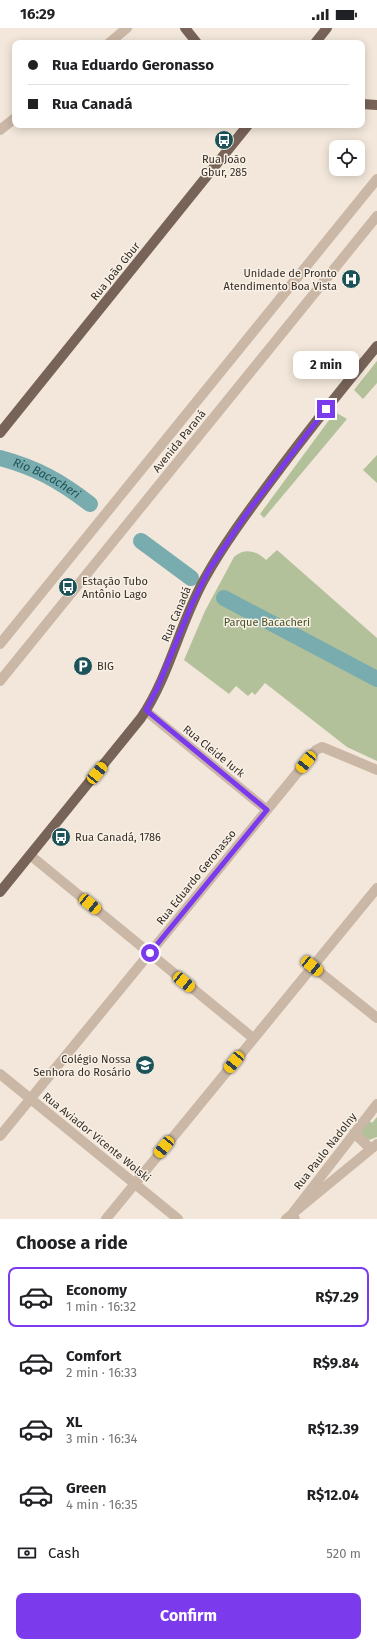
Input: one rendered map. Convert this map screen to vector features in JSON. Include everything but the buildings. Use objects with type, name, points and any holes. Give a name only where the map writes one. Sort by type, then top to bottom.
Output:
[{"type":"main road","points":[[185,28],[195,40]]},
{"type":"main road","points":[[317,40],[327,28]]},
{"type":"main road","points":[[365,104],[377,104]]},
{"type":"main road","name":"Rua João Gbur","points":[[0,433],[246,128]]},
{"type":"main road","name":"Rua Canadá","points":[[0,892],[134,728],[157,689],[198,592],[214,563],[247,513],[292,453],[377,346]]},
{"type":"street","points":[[112,40],[127,28]]},
{"type":"street","points":[[0,130],[12,120]]},
{"type":"street","name":"Avenida Paraná","points":[[0,644],[377,179]]},
{"type":"street","name":"Avenida Paraná","points":[[0,681],[377,216]]},
{"type":"street","name":"Rua Cleide Iurk","points":[[146,710],[267,810]]},
{"type":"street","name":"Rua Eduardo Geronasso","points":[[0,1136],[316,750],[322,747],[333,750],[377,770]]},
{"type":"street","points":[[30,856],[253,1038]]},
{"type":"street","points":[[106,1219],[377,888]]},
{"type":"street","points":[[312,966],[377,1018]]},
{"type":"street","name":"Rua Aviador Vicente Wolski","points":[[0,1074],[178,1219]]},
{"type":"street","name":"Rua Paulo Nadolny","points":[[291,1217],[377,1104]]},
{"type":"street","points":[[291,1217],[374,1147],[354,1133]]},
{"type":"green space","points":[[377,361],[377,383],[363,399],[354,390]]},
{"type":"green space","points":[[335,412],[347,419],[264,518],[260,514]]},
{"type":"green space","points":[[377,455],[377,483],[363,470]]},
{"type":"green space","name":"Parque Bacacheri","points":[[277,550],[377,638],[377,761],[347,747],[265,683],[255,695],[252,692],[248,696],[236,686],[229,694],[184,660],[205,611],[234,557],[242,552],[250,551],[259,554],[266,560]]},
{"type":"green space","points":[[377,1117],[377,1137],[369,1140],[365,1138],[361,1132],[367,1119],[372,1123]]},
{"type":"waterway","name":"Rio Bacacheri","points":[[0,458],[25,466],[48,476],[90,504]]},
{"type":"waterway","name":"Rio Bacacheri","points":[[141,541],[191,578]]},
{"type":"waterway","name":"Rio Bacacheri","points":[[224,598],[377,679]]},
{"type":"place","name":"Rua João Gbur, 285","points":[[224,140]]},
{"type":"place","name":"Unidade de Pronto Atendimento Boa Vista","points":[[351,279]]},
{"type":"place","name":"Estação Tubo Antônio Lago","points":[[68,587]]},
{"type":"place","name":"BIG","points":[[83,666]]},
{"type":"place","name":"Rua Canadá, 1786","points":[[61,837]]},
{"type":"place","name":"Colégio Nossa Senhora do Rosário","points":[[145,1065]]},
{"type":"route","points":[[150,953],[267,810],[146,710],[157,689],[192,604],[209,570],[247,513],[326,409]]}]
